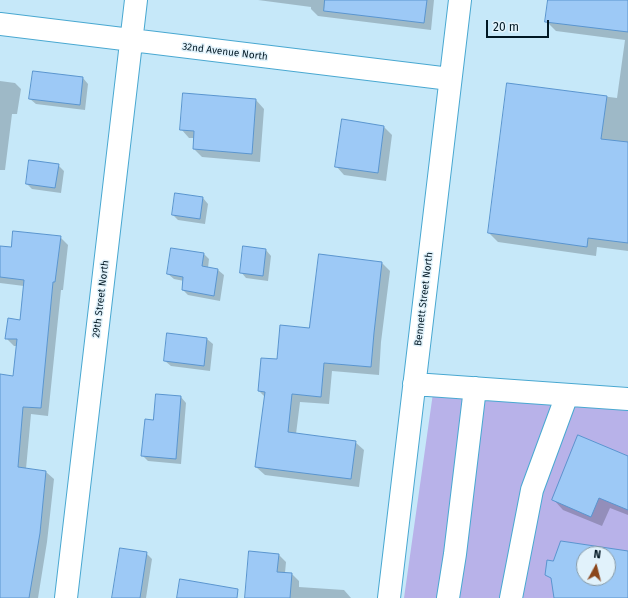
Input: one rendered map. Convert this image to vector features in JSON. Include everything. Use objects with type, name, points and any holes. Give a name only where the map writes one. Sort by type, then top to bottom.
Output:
[{"type":"street","name":"29th Street North","points":[[66,598],[136,0]]},
{"type":"street","name":"Bennett Street North","points":[[389,598],[460,0]]},
{"type":"street","name":"32nd Avenue North","points":[[0,24],[450,79]]},
{"type":"street","points":[[414,384],[628,399]]},
{"type":"street","points":[[448,598],[455,554],[474,388]]},
{"type":"street","points":[[511,598],[532,490],[567,395]]},
{"type":"shaded area","points":[[434,386],[628,405],[628,598],[404,598]]},
{"type":"building","points":[[325,0],[427,0],[424,23],[324,11]]},
{"type":"building","points":[[548,0],[628,0],[628,32],[545,22]]},
{"type":"building","points":[[33,71],[83,77],[80,105],[29,99]]},
{"type":"building","points":[[507,83],[607,96],[601,139],[628,142],[628,243],[588,238],[587,247],[488,233]]},
{"type":"building","points":[[183,93],[256,99],[252,154],[193,149],[194,131],[180,130]]},
{"type":"building","points":[[342,119],[384,126],[378,173],[335,167]]},
{"type":"building","points":[[29,160],[59,164],[55,188],[26,184]]},
{"type":"building","points":[[175,193],[203,197],[200,219],[172,215]]},
{"type":"building","points":[[13,231],[61,236],[55,282],[53,282],[41,408],[23,407],[18,467],[46,471],[40,533],[29,598],[0,598],[0,374],[13,376],[17,339],[5,339],[8,318],[20,320],[24,280],[0,277],[0,246],[11,247]]},
{"type":"building","points":[[243,246],[266,249],[263,276],[240,273]]},
{"type":"building","points":[[171,248],[204,253],[202,266],[218,269],[214,296],[182,290],[183,277],[167,274]]},
{"type":"building","points":[[319,254],[382,262],[371,367],[324,363],[321,397],[292,394],[288,432],[356,441],[351,479],[255,467],[265,392],[258,391],[261,358],[277,359],[280,325],[309,328]]},
{"type":"building","points":[[167,333],[207,338],[204,366],[164,361]]},
{"type":"building","points":[[156,394],[181,396],[176,459],[141,456],[145,419],[153,420]]},
{"type":"building","points":[[578,435],[628,456],[628,510],[599,498],[591,517],[552,500]]},
{"type":"building","points":[[561,541],[594,546],[576,546],[576,586],[616,586],[616,549],[628,551],[628,598],[554,598],[551,578],[545,575],[547,560],[553,561]]},
{"type":"building","points":[[120,548],[147,552],[140,598],[112,598]]},
{"type":"building","points":[[249,551],[279,554],[277,572],[292,573],[290,598],[245,598]]},
{"type":"building","points":[[180,579],[238,589],[237,598],[177,598]]}]
